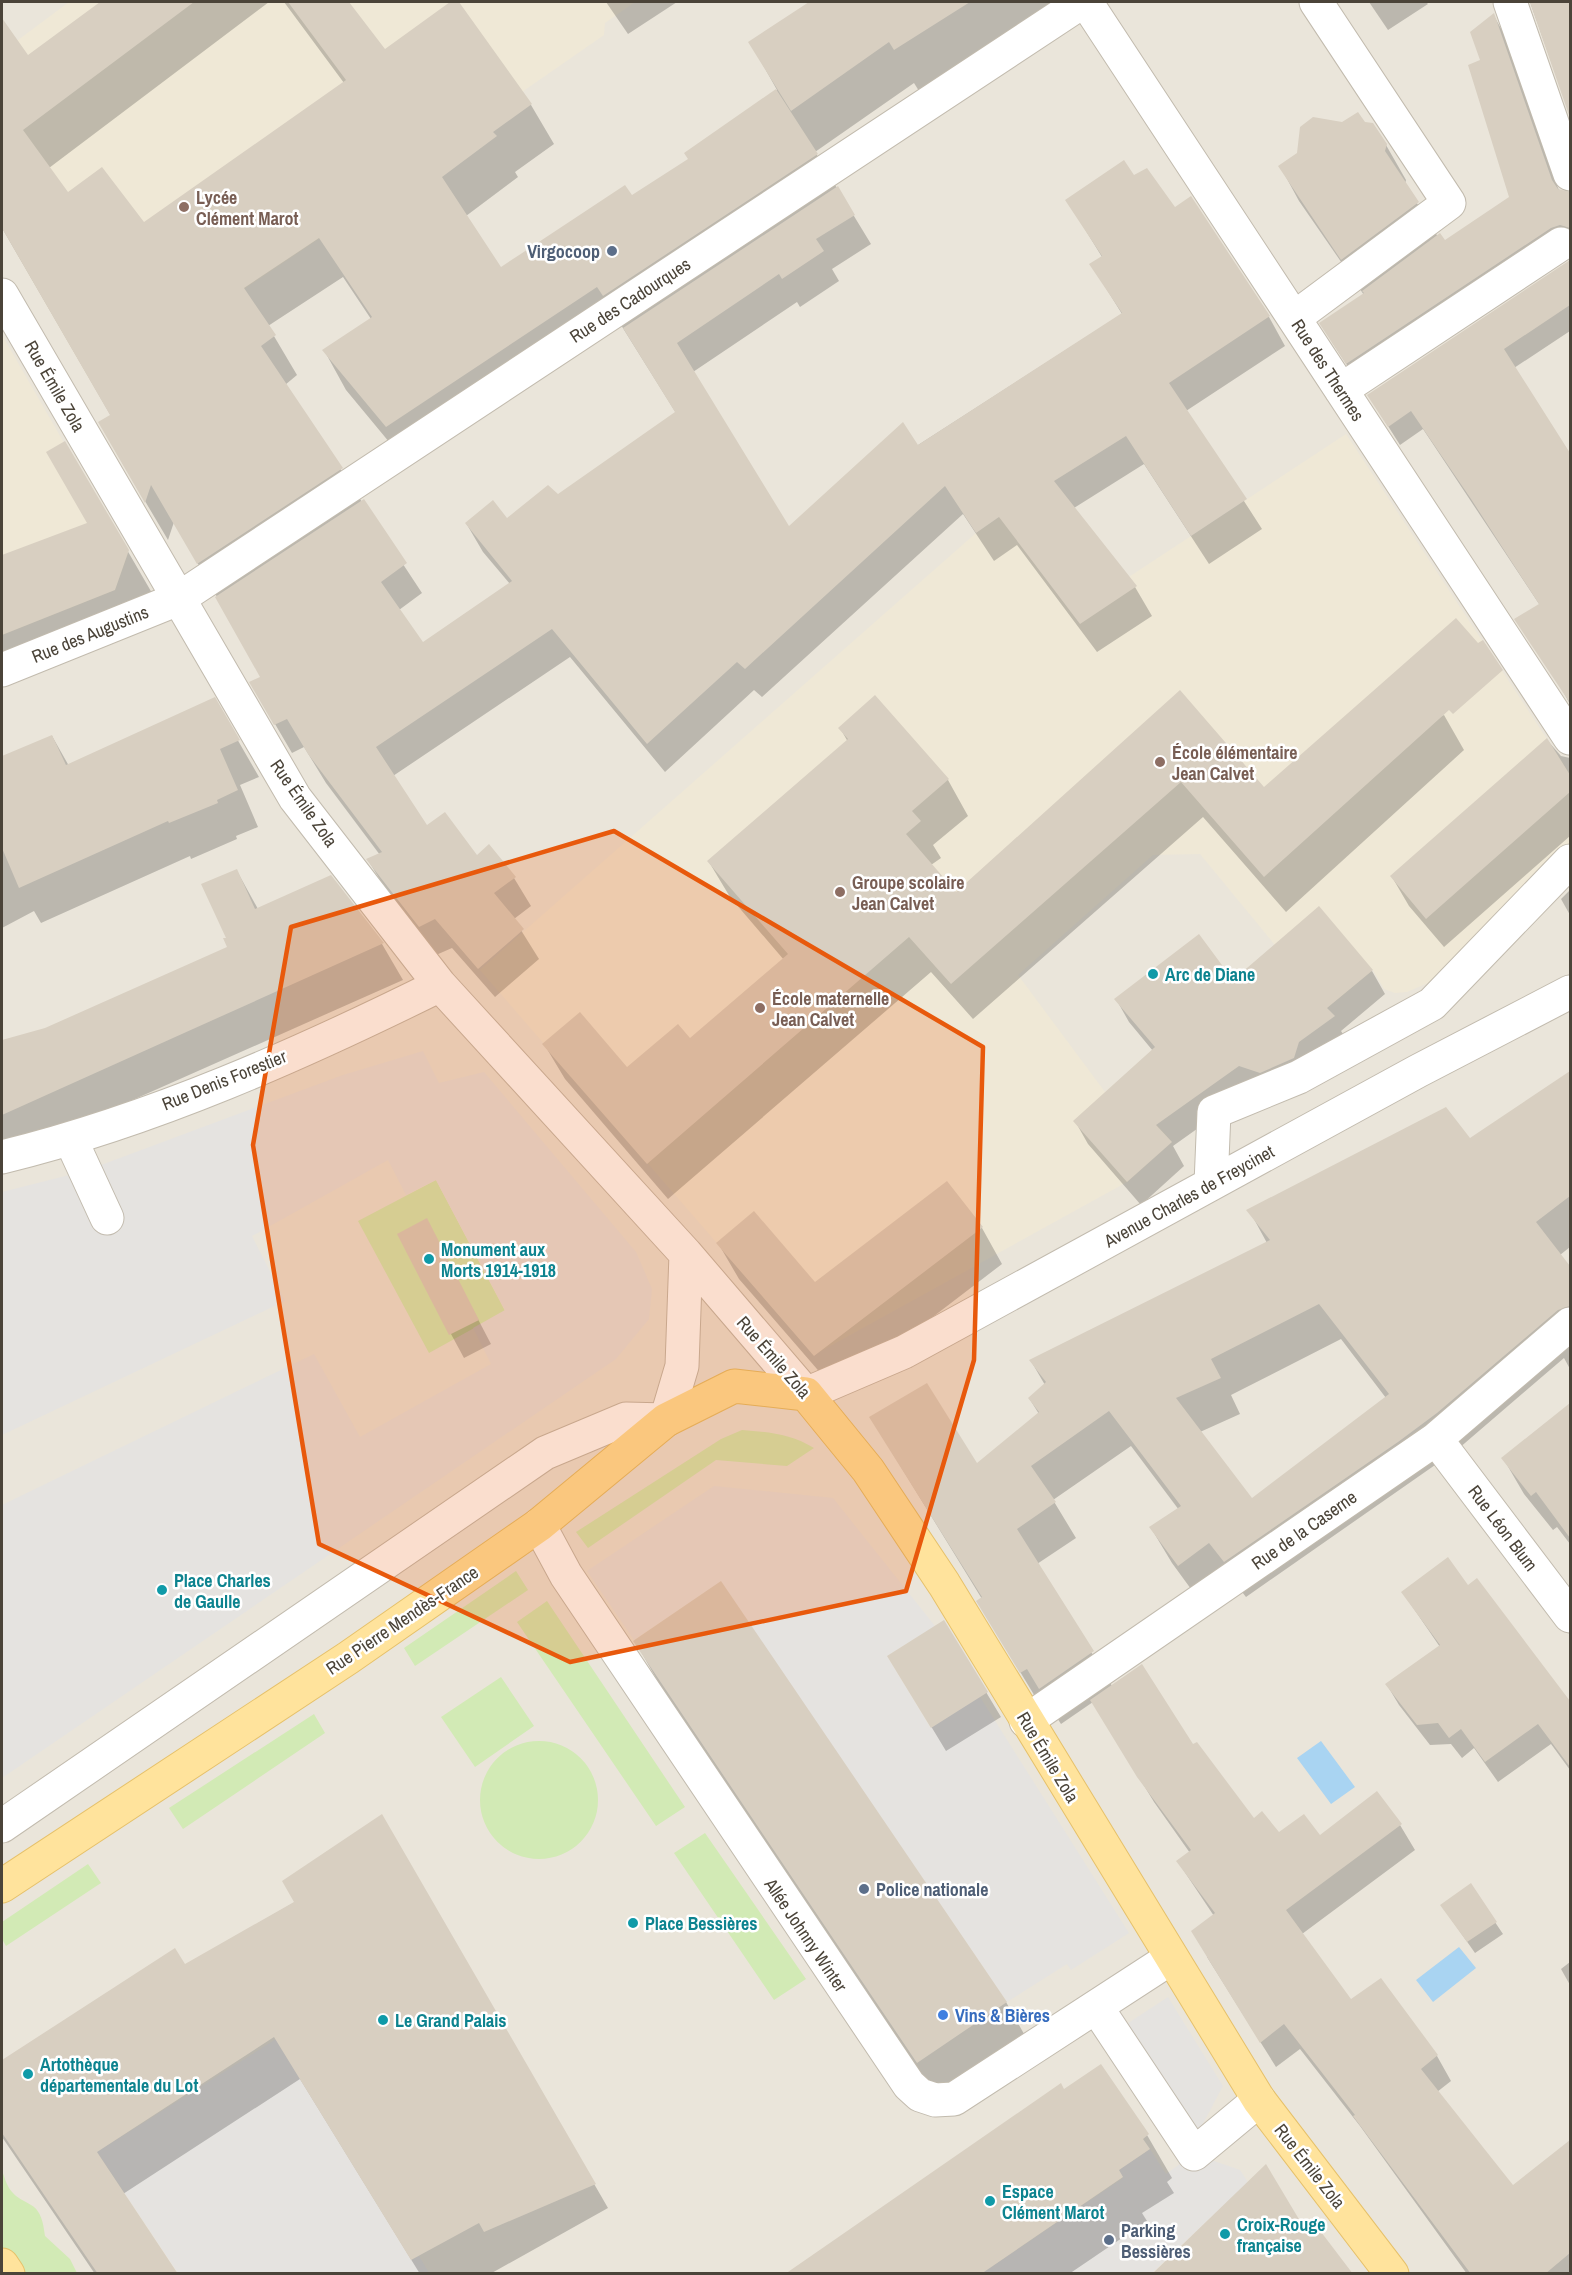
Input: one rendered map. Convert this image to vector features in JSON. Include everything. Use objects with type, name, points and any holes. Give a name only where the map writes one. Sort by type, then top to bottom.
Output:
[{"type":"main road","name":"Rue Pierre Mendès-France","points":[[2,1886],[348,1658],[539,1525],[666,1420],[734,1386],[806,1394]]},
{"type":"main road","name":"Rue Émile Zola","points":[[806,1394],[868,1470],[944,1584],[1259,2100],[1392,2274]]},
{"type":"main road","points":[[2,2265],[8,2274]]},
{"type":"street","points":[[1294,318],[1449,203],[1316,2]]},
{"type":"street","points":[[1510,2],[1570,174]]},
{"type":"street","name":"Rue des Thermes","points":[[1067,6],[1294,318],[1570,738]]},
{"type":"street","name":"Rue des Cadourques","points":[[178,599],[1067,6]]},
{"type":"street","points":[[1341,390],[1561,244]]},
{"type":"street","name":"Rue Émile Zola","points":[[2,295],[295,798],[440,985],[686,1254],[806,1394]]},
{"type":"street","name":"Rue des Augustins","points":[[2,670],[178,599]]},
{"type":"street","points":[[1211,1184],[1214,1112],[1299,1077],[1432,1004],[1570,861]]},
{"type":"street","name":"Rue Denis Forestier","points":[[2,1157],[71,1140],[226,1082],[440,985]]},
{"type":"street","name":"Avenue Charles de Freycinet","points":[[806,1394],[904,1352],[1418,1071],[1570,992]]},
{"type":"street","points":[[71,1140],[107,1218]]},
{"type":"street","points":[[2,1826],[545,1453],[626,1419],[666,1420],[682,1366],[686,1254]]},
{"type":"street","name":"Rue de la Caserne","points":[[1026,1721],[1436,1439],[1570,1324]]},
{"type":"street","name":"Rue Léon Blum","points":[[1436,1439],[1570,1616]]},
{"type":"street","name":"Allée Johnny Winter","points":[[539,1525],[578,1593],[766,1877],[895,2066],[920,2095],[935,2100],[954,2099],[1171,1958]]},
{"type":"street","points":[[1097,2008],[1194,2154],[1259,2100]]},
{"type":"highlighted area","points":[[614,831],[983,1047],[974,1360],[906,1591],[570,1662],[319,1544],[253,1145],[291,927]]},
{"type":"shaded area","points":[[2,2],[1570,2],[1570,2273],[2,2273]]},
{"type":"shaded area","name":"Lycée Clément Marot","points":[[69,2],[635,2],[605,23],[604,35],[453,140],[335,228],[95,389],[2,228],[2,52]]},
{"type":"shaded area","points":[[2,335],[128,554],[115,590],[2,635]]},
{"type":"shaded area","name":"Groupe scolaire Jean Calvet","points":[[1346,434],[1570,774],[1570,847],[1443,973],[1430,982],[1407,992],[1395,993],[1384,989],[1373,970],[1327,1008],[1200,854],[1153,855],[1018,975],[1105,1092],[1118,1081],[1172,1142],[1127,1182],[814,1355],[480,970],[976,533],[1010,510],[1106,592]]},
{"type":"shaded area","name":"Place Charles de Gaulle","points":[[423,1051],[439,1083],[484,1072],[636,1252],[652,1289],[649,1319],[616,1359],[2,1778],[2,1505],[314,1354],[360,1437],[491,1364],[473,1328],[505,1310],[436,1180],[406,1195],[388,1160],[252,1236],[285,1301],[2,1435],[2,1192],[85,1171],[343,1075]]},
{"type":"shaded area","points":[[714,1486],[833,1498],[935,1626],[887,1656],[930,1727],[980,1697],[1129,1933],[1071,1970],[1067,1964],[1007,2002],[721,1582],[634,1640],[587,1571]]},
{"type":"shaded area","points":[[1168,1997],[1223,2086],[1190,2148],[1113,2033]]},
{"type":"shaded area","points":[[276,2039],[411,2260],[419,2256],[429,2273],[178,2273],[97,2152]]},
{"type":"shaded area","name":"Parking Bessières","points":[[1150,2149],[1166,2174],[1194,2154],[1240,2170],[1253,2190],[1227,2202],[1152,2273],[981,2274],[1123,2178],[1119,2170]]},
{"type":"green space","points":[[436,1180],[505,1311],[429,1353],[358,1221]]},
{"type":"green space","points":[[742,1430],[788,1437],[814,1448],[787,1466],[716,1460],[588,1548],[576,1532],[721,1439]]},
{"type":"green space","points":[[516,1571],[528,1590],[415,1666],[404,1648]]},
{"type":"green space","points":[[547,1601],[685,1807],[656,1826],[517,1622]]},
{"type":"green space","points":[[501,1677],[534,1726],[475,1767],[441,1717]]},
{"type":"green space","points":[[314,1714],[325,1733],[183,1829],[169,1808]]},
{"type":"green space","points":[[539,1741],[562,1746],[581,1758],[593,1777],[598,1800],[593,1823],[581,1842],[562,1854],[539,1859],[516,1854],[497,1842],[485,1823],[480,1800],[485,1777],[497,1758],[516,1746]]},
{"type":"green space","points":[[705,1833],[806,1979],[774,2000],[674,1853]]},
{"type":"green space","points":[[88,1864],[101,1883],[6,1946],[2,1939],[2,1922]]},
{"type":"green space","points":[[2,2170],[9,2188],[40,2214],[45,2236],[70,2259],[77,2273],[2,2273]]},
{"type":"water","points":[[1321,1741],[1355,1787],[1331,1804],[1297,1758]]},
{"type":"water","points":[[1459,1947],[1476,1968],[1433,2002],[1416,1980]]},
{"type":"building","points":[[100,2],[194,2],[23,130],[68,192],[102,167],[144,222],[346,80],[288,2],[349,2],[385,49],[450,2],[459,2],[532,104],[493,132],[497,136],[442,177],[501,267],[625,185],[632,195],[688,159],[684,153],[776,89],[818,154],[603,296],[597,287],[386,427],[322,350],[372,317],[319,238],[244,288],[276,335],[261,346],[343,468],[197,564],[151,485],[145,503],[98,422],[110,415],[2,228],[2,18],[28,55]]},
{"type":"building","points":[[809,2],[970,2],[894,50],[889,42],[791,111],[748,42]]},
{"type":"building","points":[[1530,2],[1570,2],[1570,118]]},
{"type":"building","points":[[1494,13],[1552,180],[1558,189],[1570,192],[1570,228],[1560,225],[1551,228],[1346,364],[1319,323],[1364,293],[1362,291],[1440,233],[1445,240],[1509,197],[1468,65],[1480,60],[1470,32]]},
{"type":"building","points":[[1358,112],[1365,122],[1373,123],[1387,144],[1385,151],[1419,202],[1341,260],[1278,166],[1297,153],[1300,127],[1313,117],[1342,122]]},
{"type":"building","points":[[1124,160],[1134,175],[1147,168],[1175,207],[1191,196],[1270,316],[1169,383],[1247,499],[1191,536],[1126,436],[1054,481],[1137,586],[1080,624],[999,517],[976,533],[945,486],[745,669],[737,662],[647,744],[552,629],[376,747],[427,825],[445,812],[477,855],[489,844],[516,877],[494,893],[524,929],[478,969],[435,919],[419,927],[366,859],[382,852],[308,754],[287,719],[274,725],[249,682],[260,677],[215,597],[364,499],[407,563],[381,582],[423,642],[512,581],[465,523],[493,500],[507,518],[548,485],[558,494],[675,412],[623,328],[838,186],[855,215],[816,239],[824,251],[782,279],[779,274],[677,343],[789,526],[903,422],[918,445],[1122,313],[1089,264],[1102,256],[1065,200]]},
{"type":"building","points":[[1570,260],[1570,305],[1504,349],[1570,453],[1570,703],[1514,619],[1539,604],[1471,499],[1411,411],[1388,427],[1367,395]]},
{"type":"building","points":[[65,441],[129,550],[115,590],[2,635],[2,555],[87,523],[46,452]]},
{"type":"building","points":[[1456,618],[1478,643],[1483,640],[1503,670],[1453,714],[1449,710],[1264,877],[1181,782],[951,984],[909,937],[647,1164],[542,1044],[580,1012],[627,1067],[678,1024],[690,1038],[788,954],[707,861],[848,739],[838,728],[875,695],[949,779],[912,811],[921,821],[906,834],[956,892],[1180,690],[1264,787]]},
{"type":"building","points":[[215,697],[240,740],[220,749],[238,790],[217,800],[218,803],[169,823],[168,821],[19,888],[2,848],[2,756],[52,735],[66,765]]},
{"type":"building","points":[[1547,738],[1570,775],[1570,792],[1426,919],[1390,876]]},
{"type":"building","points":[[237,869],[255,909],[331,875],[384,943],[2,1115],[2,1040],[45,1028],[227,947],[223,938],[226,938],[201,884]]},
{"type":"building","points":[[1319,906],[1373,970],[1327,1008],[1335,1016],[1299,1042],[1294,1058],[1260,1073],[1239,1066],[1156,1125],[1172,1142],[1127,1182],[1073,1121],[1155,1047],[1114,999],[1199,934],[1233,980]]},
{"type":"building","points":[[1570,1071],[1570,1196],[1536,1222],[1570,1266],[1570,1306],[1558,1310],[1437,1413],[1398,1442],[1224,1562],[1209,1543],[1178,1566],[1149,1527],[1181,1506],[1109,1411],[1031,1466],[1056,1502],[1017,1529],[1094,1651],[1039,1689],[1027,1669],[1020,1673],[976,1601],[982,1597],[869,1417],[927,1383],[977,1463],[1039,1412],[1028,1398],[1046,1382],[1029,1360],[1270,1240],[1246,1210],[1446,1107],[1470,1138]],"holes":[[[1319,1304],[1389,1394],[1252,1498],[1176,1398],[1221,1378],[1211,1359]]]},
{"type":"building","points":[[947,1181],[983,1227],[814,1356],[716,1243],[754,1211],[815,1282]]},
{"type":"building","name":"Monument aux Morts 1914-1918","points":[[427,1218],[479,1320],[449,1335],[397,1234]]},
{"type":"building","points":[[1570,1403],[1570,1538],[1536,1492],[1531,1496],[1501,1458]]},
{"type":"building","points":[[1448,1557],[1468,1585],[1477,1578],[1570,1701],[1570,1767],[1538,1724],[1485,1762],[1461,1729],[1449,1738],[1438,1723],[1417,1725],[1385,1684],[1440,1645],[1401,1592]]},
{"type":"building","name":"Police nationale","points":[[721,1581],[1007,2002],[917,2063],[633,1641]]},
{"type":"building","points":[[944,1620],[988,1692],[931,1728],[887,1656]]},
{"type":"building","points":[[1142,1664],[1193,1744],[1197,1742],[1254,1818],[1262,1811],[1279,1832],[1304,1814],[1320,1835],[1377,1791],[1402,1824],[1286,1910],[1351,1999],[1381,1978],[1438,2055],[1421,2069],[1513,2185],[1570,2140],[1570,2253],[1545,2274],[1471,2274],[1353,2116],[1355,2115],[1284,2024],[1260,2043],[1191,1931],[1215,1913],[1176,1861],[1191,1850],[1137,1777],[1090,1700]]},
{"type":"building","name":"Le Grand Palais","points":[[382,1814],[596,2184],[484,2232],[479,2223],[411,2260],[274,2037],[97,2152],[178,2274],[98,2274],[2,2133],[2,2060],[175,1948],[185,1964],[294,1902],[282,1881]]},
{"type":"building","points":[[1471,1883],[1497,1922],[1467,1942],[1440,1905]]},
{"type":"building","name":"Espace Clément Marot","points":[[1101,2064],[1149,2134],[1143,2139],[1150,2149],[1119,2170],[1123,2177],[981,2274],[785,2274],[1061,2083],[1064,2089]]},
{"type":"building","points":[[1266,2164],[1306,2231],[1315,2224],[1353,2274],[1152,2274]]},
{"type":"place","name":"Lycée Clément Marot","points":[[184,207]]},
{"type":"place","name":"Virgocoop","points":[[612,251]]},
{"type":"place","name":"École élémentaire Jean Calvet","points":[[1160,762]]},
{"type":"place","name":"Groupe scolaire Jean Calvet","points":[[840,892]]},
{"type":"place","name":"Arc de Diane","points":[[1153,974]]},
{"type":"place","name":"École maternelle Jean Calvet","points":[[760,1008]]},
{"type":"place","name":"Monument aux Morts 1914-1918","points":[[429,1259]]},
{"type":"place","name":"Place Charles de Gaulle","points":[[162,1590]]},
{"type":"place","name":"Police nationale","points":[[864,1889]]},
{"type":"place","name":"Place Bessières","points":[[633,1923]]},
{"type":"place","name":"Vins & Bières","points":[[943,2015]]},
{"type":"place","name":"Le Grand Palais","points":[[383,2020]]},
{"type":"place","name":"Artothèque départementale du Lot","points":[[28,2074]]},
{"type":"place","name":"Espace Clément Marot","points":[[990,2201]]},
{"type":"place","name":"Croix-Rouge française","points":[[1225,2234]]},
{"type":"place","name":"Parking Bessières","points":[[1109,2240]]}]
